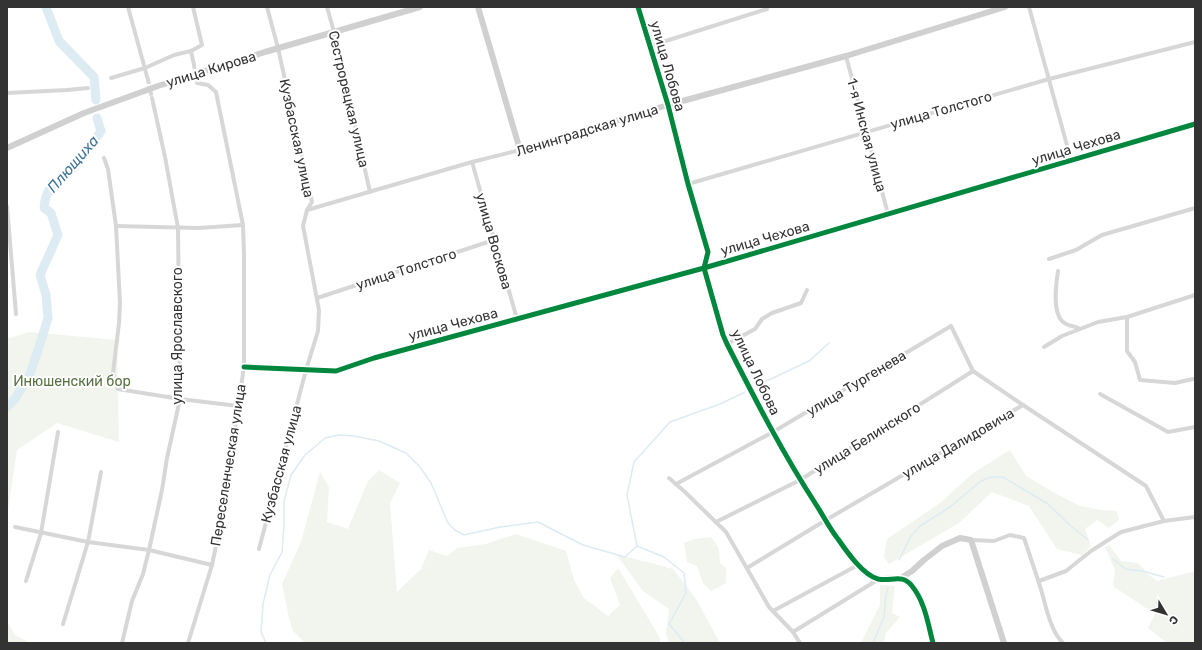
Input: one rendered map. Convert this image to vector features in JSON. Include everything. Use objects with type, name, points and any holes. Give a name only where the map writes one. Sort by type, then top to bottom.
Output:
[{"type":"street","points":[[128,7],[148,80]]},
{"type":"street","points":[[111,78],[145,68],[174,55],[191,51],[202,46],[193,7]]},
{"type":"street","name":"Кузбасская улица","points":[[258,549],[306,370],[318,331],[319,310],[303,226],[307,210],[312,202],[278,48],[267,7]]},
{"type":"street","name":"Сестрорецкая улица","points":[[327,7],[370,192]]},
{"type":"street","name":"улица Кирова","points":[[7,148],[84,113],[185,77],[278,48],[420,7]]},
{"type":"street","points":[[478,7],[520,150]]},
{"type":"street","name":"улица Лобова","points":[[638,7],[668,105],[688,184],[708,252],[704,268],[723,335],[773,432],[800,480],[837,538],[858,565],[872,576],[879,579]]},
{"type":"street","name":"Ленинградская улица","points":[[307,210],[472,162],[520,150],[668,105],[846,56],[1005,7]]},
{"type":"street","points":[[1029,7],[1071,160]]},
{"type":"street","points":[[650,46],[767,9]]},
{"type":"street","name":"улица Толстого","points":[[688,184],[1049,79],[1195,42]]},
{"type":"street","points":[[191,51],[194,65]]},
{"type":"street","name":"1-я Инская улица","points":[[846,56],[888,214]]},
{"type":"street","name":"Переселенческая улица","points":[[188,643],[212,565],[220,526],[244,367],[243,225],[216,92],[208,85],[197,83]]},
{"type":"street","points":[[7,93],[88,88]]},
{"type":"street","name":"улица Ярославского","points":[[122,643],[132,601],[143,574],[162,490],[167,458],[180,399],[178,228],[152,98]]},
{"type":"street","name":"улица Чехова","points":[[244,367],[336,370],[374,358],[704,268],[1195,124]]},
{"type":"street","points":[[104,158],[108,169],[116,226],[120,310],[113,373],[118,389],[180,399],[238,406]]},
{"type":"street","name":"улица Воскова","points":[[472,162],[517,319]]},
{"type":"street","points":[[7,206],[16,314]]},
{"type":"street","points":[[1049,258],[1076,250],[1102,235],[1195,208]]},
{"type":"street","points":[[116,226],[198,228],[243,225]]},
{"type":"street","name":"улица Толстого","points":[[317,298],[494,240]]},
{"type":"street","points":[[1058,271],[1055,293],[1056,307],[1060,318],[1065,324],[1075,326],[1080,329]]},
{"type":"street","name":"улица Лобова","points":[[727,344],[755,329],[762,319],[772,313],[801,303],[807,290]]},
{"type":"street","points":[[1044,347],[1062,336],[1098,322],[1127,317],[1195,295]]},
{"type":"street","points":[[1127,317],[1127,351],[1135,362],[1140,380],[1175,383],[1193,379]]},
{"type":"street","name":"улица Тургенева","points":[[676,484],[773,432],[951,326],[974,371]]},
{"type":"street","points":[[974,371],[1023,405]]},
{"type":"street","name":"улица Белинского","points":[[716,522],[800,480],[974,371]]},
{"type":"street","points":[[1100,394],[1168,432],[1195,427]]},
{"type":"street","name":"улица Далидовича","points":[[747,568],[1023,405],[1146,486],[1164,521]]},
{"type":"street","points":[[26,582],[41,532],[58,432]]},
{"type":"street","points":[[63,624],[88,542],[101,472]]},
{"type":"street","points":[[669,478],[726,532],[769,607],[793,632],[800,643]]},
{"type":"street","points":[[1038,581],[1066,571],[1091,551],[1121,532],[1164,521],[1195,517]]},
{"type":"street","points":[[16,527],[88,542],[148,550],[212,565]]},
{"type":"street","points":[[793,632],[879,579],[901,578],[912,571],[942,546],[960,538],[994,541],[1010,535],[1024,538],[1053,629],[1058,639],[1063,643]]},
{"type":"street","points":[[971,540],[1004,643]]},
{"type":"street","points":[[773,611],[858,565]]},
{"type":"street","points":[[901,578],[912,586],[923,607],[933,643]]},
{"type":"green space","name":"Инюшенский бор","points":[[29,332],[117,340],[119,442],[57,423],[17,450],[7,516],[7,339]]},
{"type":"green space","points":[[1010,450],[1026,476],[1080,506],[1117,511],[1119,520],[1109,528],[1097,520],[1085,529],[1091,546],[1082,555],[1057,549],[1029,506],[992,492],[959,523],[889,564],[884,557],[887,539],[940,503],[973,473]]},
{"type":"green space","points":[[379,470],[400,483],[390,503],[397,592],[421,569],[429,550],[447,556],[457,548],[486,544],[516,534],[566,551],[574,580],[584,598],[608,616],[620,605],[610,578],[618,568],[660,638],[660,643],[305,643],[293,631],[282,584],[301,542],[320,472],[329,487],[327,522],[348,529],[368,481]]},
{"type":"green space","points":[[711,537],[719,549],[720,563],[726,568],[726,583],[711,591],[703,583],[697,566],[687,562],[684,543],[695,539]]},
{"type":"green space","points":[[1109,545],[1121,561],[1138,563],[1157,581],[1195,571],[1195,643],[1167,643],[1148,628],[1155,614],[1113,586],[1115,570],[1105,547]]},
{"type":"green space","points":[[616,554],[673,569],[696,599],[720,643],[669,643],[666,633],[669,609],[643,591]]},
{"type":"green space","points":[[880,585],[895,586],[892,613],[900,617],[886,633],[884,643],[861,643],[880,605]]},
{"type":"green space","points":[[7,621],[15,635],[30,643],[7,643]]},
{"type":"waterway","name":"Плющиха","points":[[46,7],[59,41],[94,77],[96,100]]},
{"type":"waterway","name":"Плющиха","points":[[7,407],[15,399],[30,374],[48,318],[46,295],[40,275],[58,235],[51,213],[44,208],[45,199],[54,184],[74,167],[101,131],[97,118]]},
{"type":"waterway","points":[[760,384],[809,361],[829,343]]},
{"type":"waterway","points":[[637,546],[627,495],[634,462],[670,422],[720,404],[745,392]]},
{"type":"waterway","points":[[266,643],[261,632],[263,604],[270,575],[282,552],[284,501],[291,475],[305,455],[325,438],[339,435],[354,436],[379,441],[406,453],[420,467],[431,483],[448,523],[455,530],[464,535],[500,527],[538,522],[583,545],[625,557],[637,546],[664,557],[684,573],[686,593],[669,624],[685,643]]},
{"type":"waterway","points":[[899,560],[911,536],[920,526],[950,507],[981,481],[991,477],[1003,477],[1048,504],[1088,540]]},
{"type":"waterway","points":[[1113,559],[1125,569],[1142,571],[1164,577]]},
{"type":"waterway","points":[[873,643],[884,617],[888,588]]},
{"type":"tunnel","points":[[194,65],[197,83]]},
{"type":"tunnel","points":[[148,80],[152,98]]},
{"type":"cycle path","points":[[638,7],[668,105],[688,184],[708,252],[704,268],[723,335],[727,344],[781,446],[832,531],[861,568],[872,577],[883,580],[900,579],[908,582],[912,586],[923,606],[933,643]]},
{"type":"cycle path","points":[[244,367],[336,371],[374,358],[704,268],[1195,124]]}]
